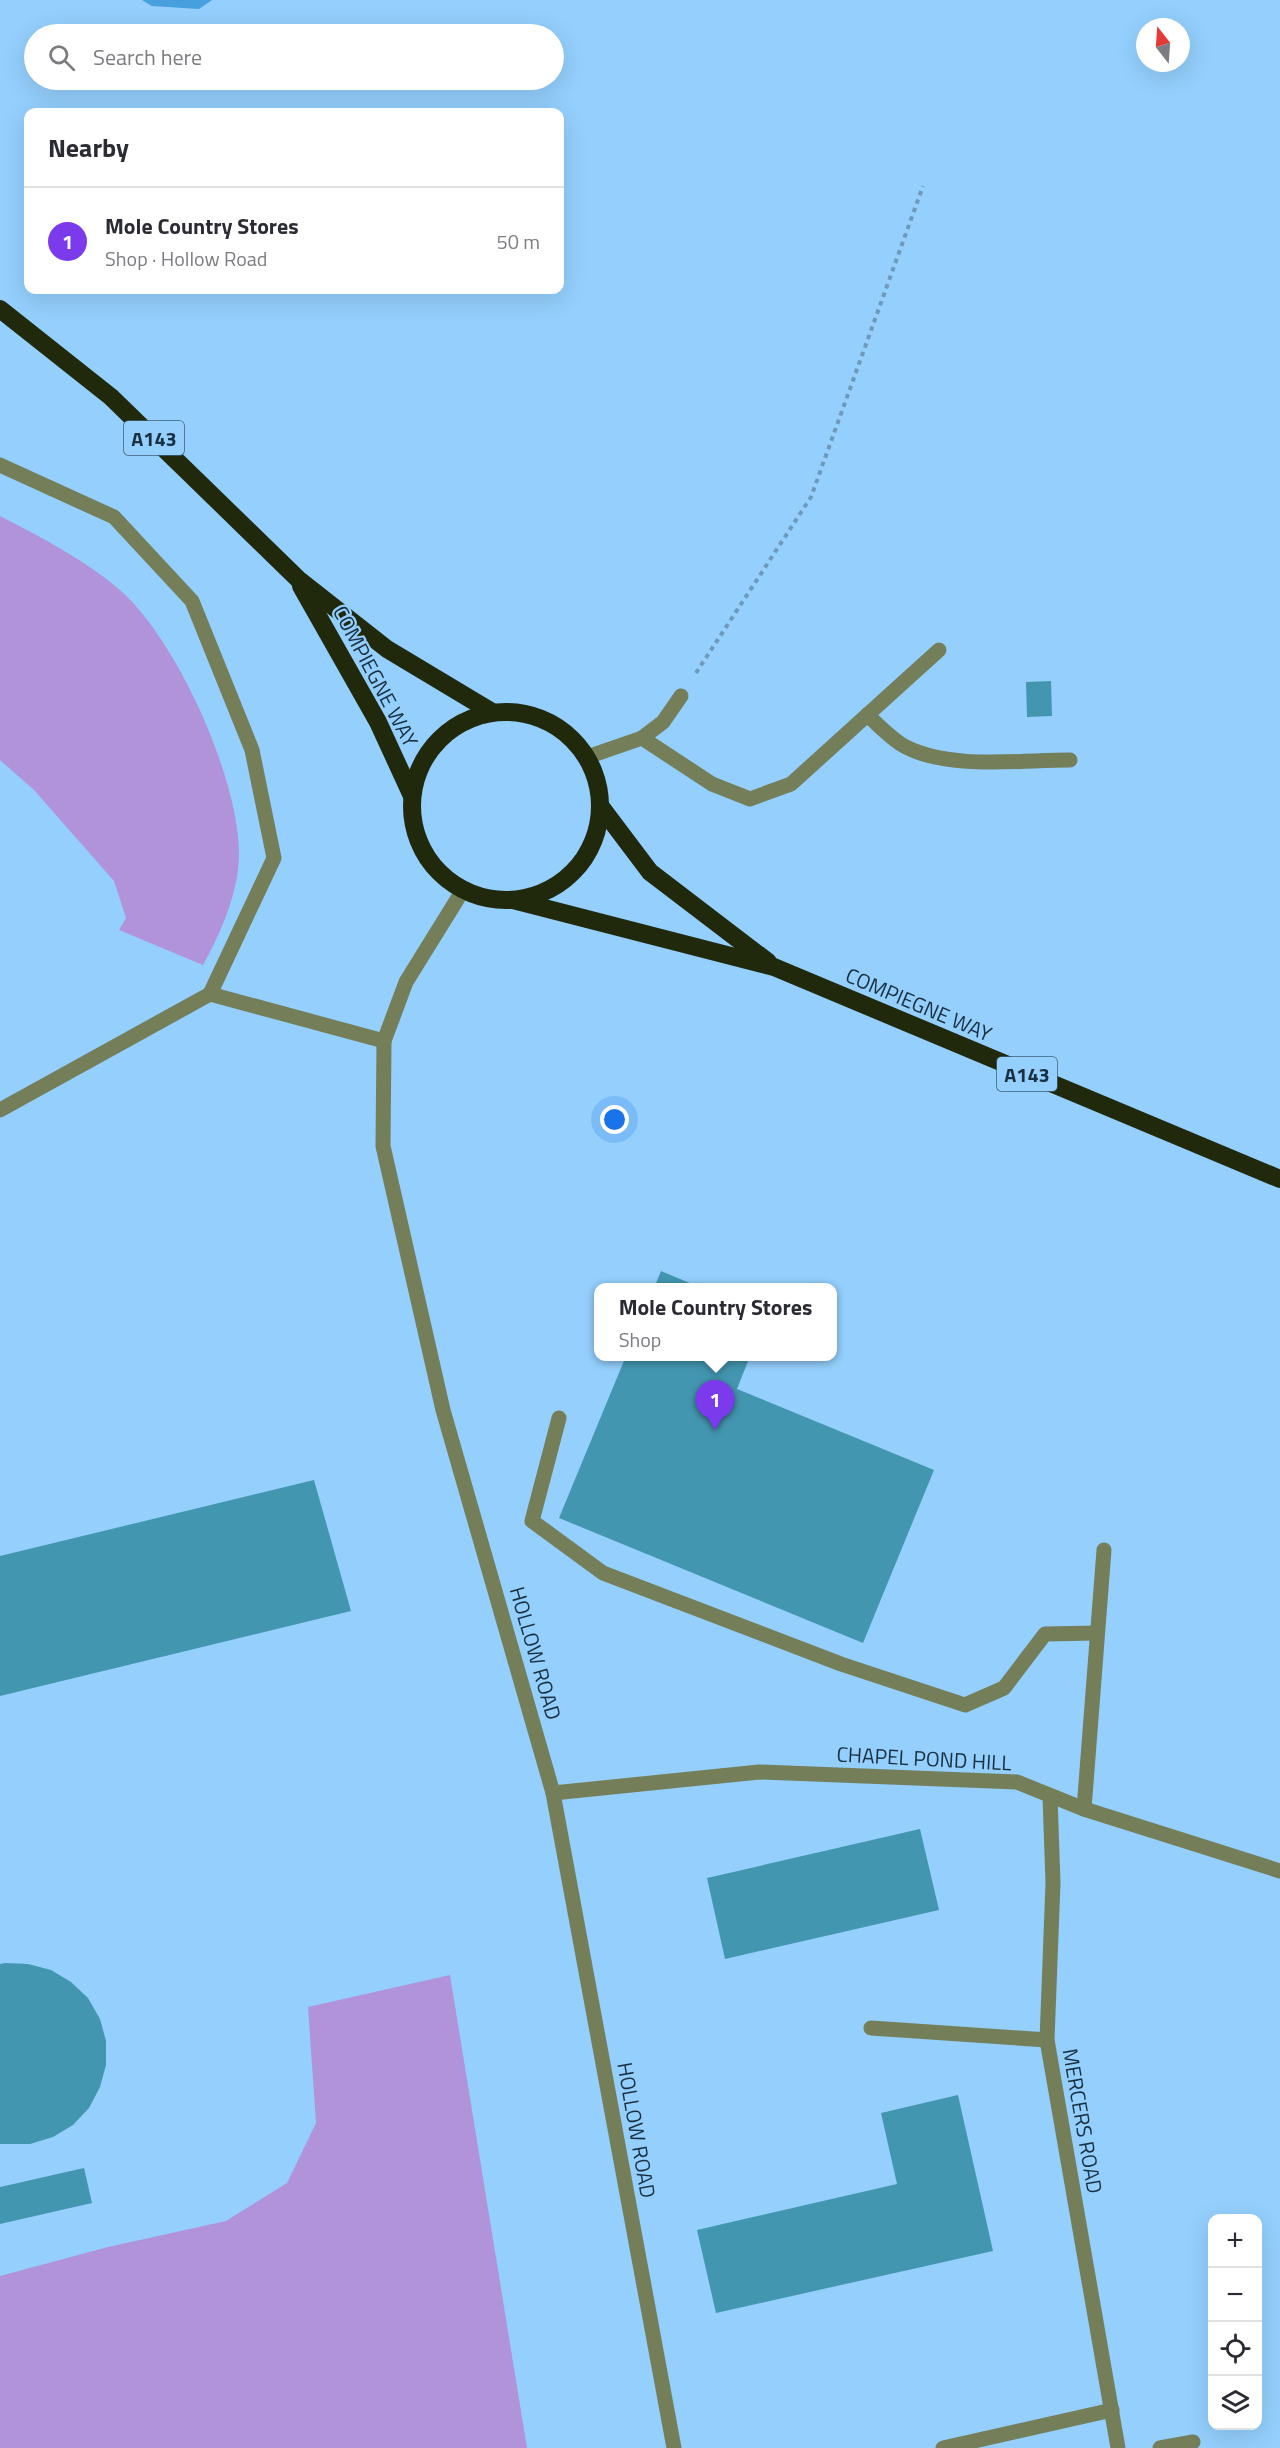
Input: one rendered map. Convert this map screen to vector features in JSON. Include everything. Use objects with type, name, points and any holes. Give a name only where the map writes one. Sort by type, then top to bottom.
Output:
[{"type":"highway","name":"COMPIEGNE WAY","points":[[0,309],[111,397],[297,579],[387,649],[492,712]]},
{"type":"highway","name":"COMPIEGNE WAY","points":[[297,579],[378,722],[412,796]]},
{"type":"highway","points":[[492,712],[520,712],[547,720],[570,735],[587,757],[598,781],[601,807],[597,835],[584,860],[565,881],[540,894],[513,900],[487,899],[463,890],[440,873],[423,851],[413,824],[412,796],[420,766],[438,741],[463,722],[492,712]]},
{"type":"highway","name":"COMPIEGNE WAY","points":[[601,807],[650,872],[774,967]]},
{"type":"highway","name":"COMPIEGNE WAY","points":[[513,900],[774,967],[1280,1179]]},
{"type":"street","points":[[0,465],[114,517],[192,601],[252,750],[274,858],[210,994],[0,1110]]},
{"type":"street","points":[[642,738],[712,784],[750,799],[791,784],[939,650]]},
{"type":"street","points":[[587,757],[642,738],[663,722],[681,696]]},
{"type":"street","points":[[867,715],[904,746],[929,757],[959,761],[1070,760]]},
{"type":"street","name":"HOLLOW ROAD","points":[[463,890],[406,982],[384,1041],[383,1146],[443,1410],[553,1793],[674,2448]]},
{"type":"street","points":[[210,994],[384,1041]]},
{"type":"street","points":[[559,1418],[532,1521],[603,1573],[841,1664],[964,1705],[1004,1688],[1045,1634],[1097,1633]]},
{"type":"street","points":[[1083,1809],[1104,1550]]},
{"type":"street","name":"CHAPEL POND HILL","points":[[553,1793],[759,1772],[1017,1782],[1083,1809],[1280,1871]]},
{"type":"street","name":"MERCERS ROAD","points":[[1050,1797],[1053,1883],[1047,2040],[1118,2448]]},
{"type":"street","points":[[872,2028],[1047,2040]]},
{"type":"street","points":[[943,2448],[1112,2410]]},
{"type":"street","points":[[1160,2448],[1193,2442]]},
{"type":"path","points":[[681,696],[811,497],[924,186]]},
{"type":"shaded area","points":[[0,516],[77,559],[120,590],[163,642],[183,675],[201,712],[228,788],[236,823],[239,854],[236,882],[228,911],[203,965],[119,930],[126,918],[114,881],[34,790],[0,760]]},
{"type":"shaded area","points":[[450,1975],[527,2448],[0,2448],[0,2276],[108,2247],[226,2221],[287,2183],[316,2123],[308,2007]]},
{"type":"water","points":[[142,0],[212,0],[199,9],[152,6]]},
{"type":"building","points":[[1051,681],[1052,716],[1027,717],[1026,682]]},
{"type":"building","points":[[661,1271],[690,1283],[656,1283]]},
{"type":"building","points":[[624,1361],[748,1361],[737,1389],[934,1470],[863,1643],[559,1518]]},
{"type":"building","points":[[314,1480],[351,1611],[0,1696],[0,1556]]},
{"type":"building","points":[[920,1829],[939,1910],[725,1959],[707,1878]]},
{"type":"building","points":[[0,1964],[28,1964],[51,1970],[71,1982],[88,1998],[100,2019],[106,2041],[106,2065],[100,2087],[89,2108],[73,2125],[53,2137],[30,2144],[0,2144]]},
{"type":"building","points":[[958,2095],[993,2251],[716,2313],[697,2230],[897,2184],[881,2113]]},
{"type":"building","points":[[84,2168],[92,2203],[0,2224],[0,2187]]},
{"type":"place","name":"Mole Country Stores","points":[[715,1430]]}]
